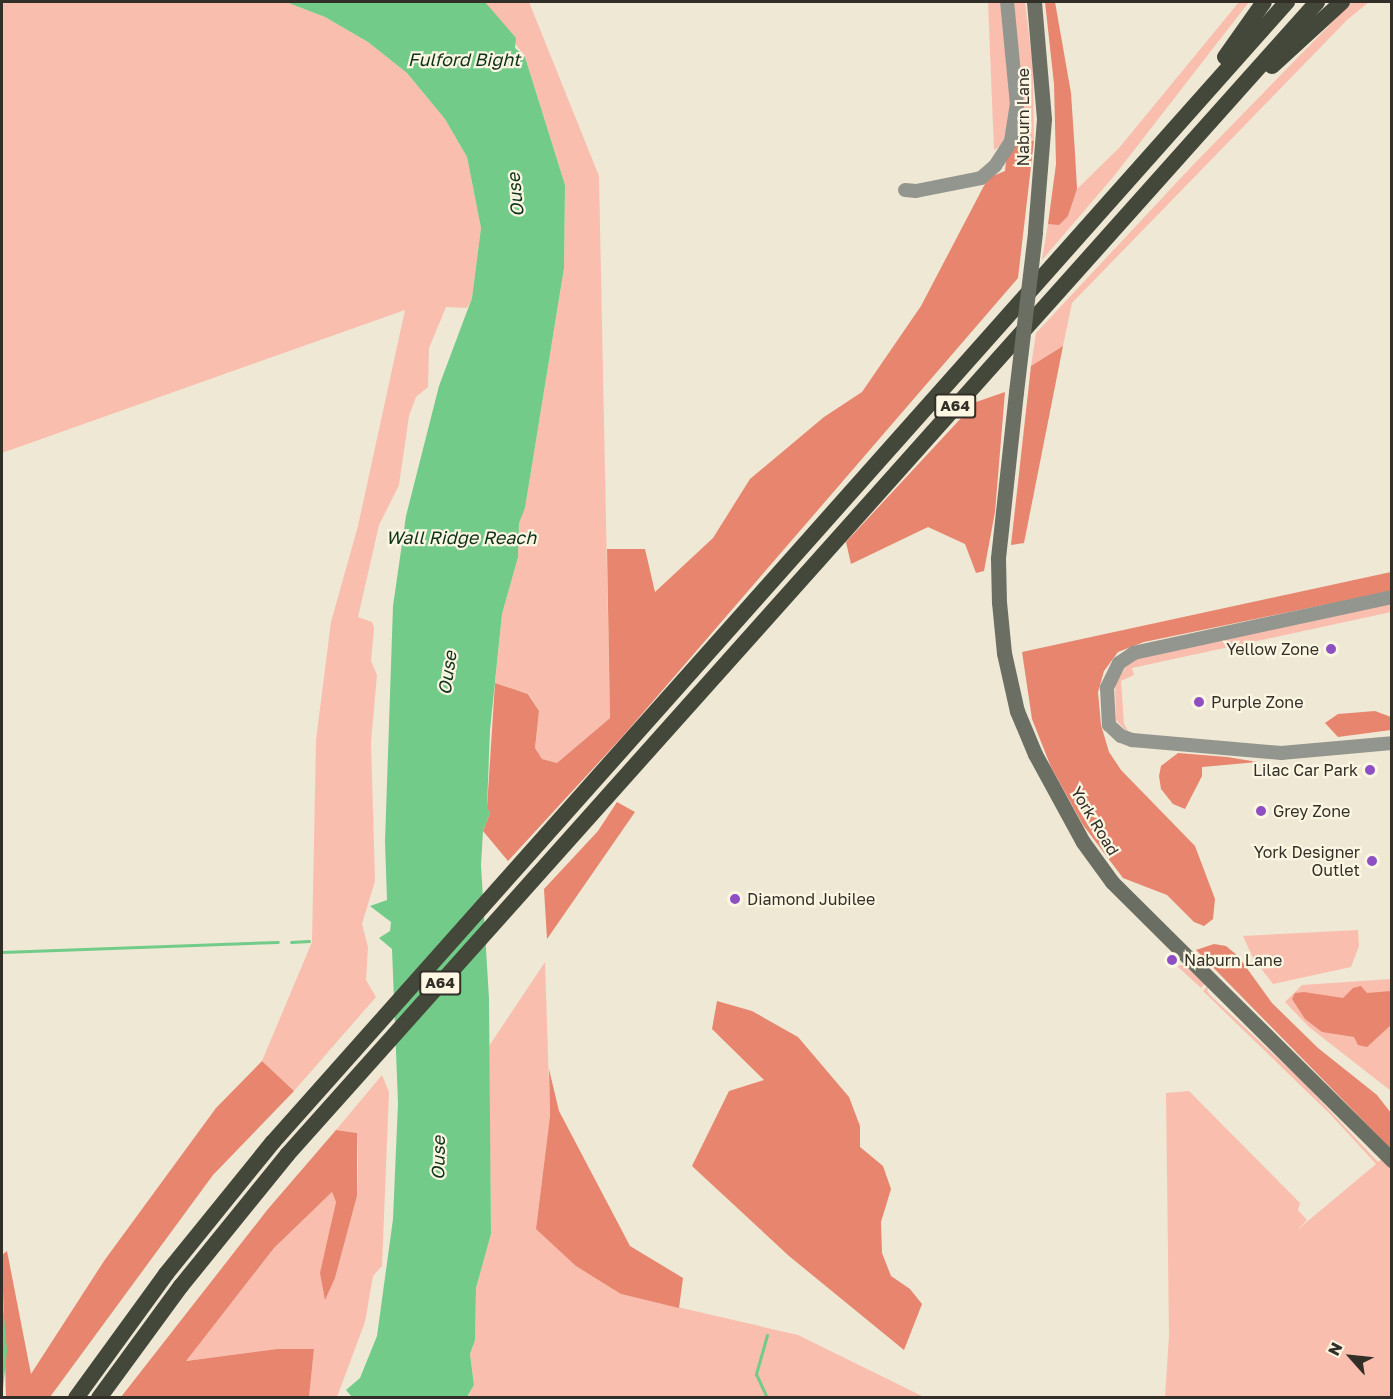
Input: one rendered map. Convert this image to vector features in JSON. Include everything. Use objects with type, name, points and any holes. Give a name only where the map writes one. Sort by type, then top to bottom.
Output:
[{"type":"highway","points":[[1187,111],[1264,2]]},
{"type":"highway","name":"A64","points":[[76,1398],[166,1274],[273,1142],[1187,111],[1287,2]]},
{"type":"highway","name":"A64","points":[[99,1398],[181,1286],[287,1155],[1317,2]]},
{"type":"highway","points":[[1201,132],[1342,2]]},
{"type":"main road","name":"Naburn Lane","points":[[1016,392],[1035,232],[1044,119],[1034,2]]},
{"type":"main road","name":"York Road","points":[[1016,392],[998,559],[999,602],[1004,653],[1015,699],[1035,753],[1083,842],[1112,882],[1392,1160]]},
{"type":"street","points":[[905,190],[981,178],[996,166],[1011,141],[1017,105],[1007,2]]},
{"type":"street","points":[[1392,597],[1134,653],[1119,663],[1107,688],[1109,724],[1120,736],[1132,740],[1281,753],[1392,743]]},
{"type":"shaded area","points":[[2,2],[286,2],[325,17],[368,42],[407,73],[445,119],[467,157],[481,228],[472,298],[467,308],[446,307],[429,348],[428,387],[416,397],[409,416],[399,485],[379,525],[358,617],[372,622],[374,628],[371,661],[377,675],[371,742],[375,881],[362,924],[368,947],[366,980],[376,997],[294,1091],[262,1061],[312,942],[316,740],[331,622],[358,526],[405,310],[2,453]]},
{"type":"shaded area","points":[[485,2],[529,2],[599,176],[610,718],[557,763],[542,759],[535,748],[539,711],[529,694],[495,683],[502,614],[518,557],[519,522],[525,508],[564,268],[565,185],[525,57]]},
{"type":"shaded area","points":[[988,2],[1025,2],[1033,68],[1034,141],[1008,142],[994,150]]},
{"type":"shaded area","points":[[1045,2],[1055,2],[1071,93],[1075,153],[1077,189],[1068,216],[1059,225],[1048,224],[1056,164],[1054,84]]},
{"type":"shaded area","points":[[1239,2],[1249,2],[1114,176],[1042,260],[1048,224],[1059,224],[1068,216],[1077,189],[1119,148]]},
{"type":"shaded area","points":[[1352,2],[1369,2],[1347,20],[1072,303],[1063,346],[1031,366],[1036,333],[1192,166]]},
{"type":"shaded area","points":[[1034,141],[1018,278],[623,736],[508,861],[483,831],[490,813],[487,808],[495,683],[528,694],[539,711],[535,748],[542,759],[557,763],[610,718],[607,549],[645,549],[655,592],[713,538],[750,479],[824,417],[862,392],[921,306],[988,178],[1005,171],[1008,142]]},
{"type":"shaded area","points":[[1063,346],[1024,543],[1011,545],[1031,366]]},
{"type":"shaded area","points":[[1005,392],[995,512],[984,571],[976,573],[965,544],[928,527],[851,564],[846,542],[976,402]]},
{"type":"shaded area","points":[[1391,572],[1391,591],[1144,642],[1118,652],[1104,671],[1098,692],[1101,725],[1109,752],[1121,770],[1195,846],[1215,899],[1213,919],[1204,926],[1194,922],[1167,895],[1123,878],[1083,825],[1051,767],[1032,719],[1022,652]]},
{"type":"shaded area","points":[[1391,604],[1391,612],[1132,668],[1134,675],[1121,681],[1124,724],[1131,736],[1116,720],[1115,684],[1129,662],[1142,656]]},
{"type":"shaded area","points":[[1375,711],[1391,717],[1391,730],[1338,737],[1325,723],[1338,714]]},
{"type":"shaded area","points":[[1178,753],[1258,762],[1202,767],[1202,776],[1185,809],[1173,804],[1161,789],[1159,776],[1161,766]]},
{"type":"shaded area","points":[[617,802],[635,812],[547,939],[544,889],[598,831]]},
{"type":"shaded area","points":[[1358,930],[1359,946],[1351,967],[1273,984],[1253,958],[1243,936]]},
{"type":"shaded area","points":[[1214,944],[1226,946],[1238,956],[1272,1003],[1318,1048],[1377,1095],[1391,1113],[1391,1149],[1196,950]]},
{"type":"shaded area","points":[[545,962],[550,1116],[536,1229],[621,1294],[798,1335],[924,1397],[467,1398],[474,1385],[470,1354],[475,1340],[476,1288],[491,1234],[489,1046]]},
{"type":"shaded area","points":[[1183,965],[1206,983],[1201,988],[1177,966]]},
{"type":"shaded area","points":[[1391,979],[1391,1091],[1309,1027],[1285,1002],[1302,985]]},
{"type":"shaded area","points":[[1210,983],[1207,991],[1211,996],[1300,1079],[1378,1162],[1383,1158],[1391,1168],[1391,1397],[1165,1398],[1169,1335],[1166,1093],[1189,1091],[1300,1203],[1298,1210],[1307,1220],[1296,1231],[1376,1164],[1330,1114],[1203,991]]},
{"type":"shaded area","points":[[1361,986],[1367,993],[1391,991],[1391,1025],[1367,1047],[1358,1045],[1354,1037],[1322,1032],[1305,1019],[1292,999],[1295,993],[1304,992],[1343,998],[1353,988]]},
{"type":"shaded area","points":[[717,1001],[752,1011],[798,1037],[849,1097],[860,1126],[860,1147],[883,1166],[891,1189],[881,1222],[882,1253],[891,1276],[910,1289],[922,1304],[904,1350],[789,1256],[692,1166],[729,1091],[764,1080],[712,1029]]},
{"type":"shaded area","points":[[262,1061],[294,1091],[213,1175],[50,1397],[6,1397],[2,1255],[7,1251],[31,1374],[104,1261],[216,1108]]},
{"type":"shaded area","points":[[549,1069],[559,1111],[630,1246],[683,1278],[679,1308],[621,1294],[576,1266],[536,1229],[550,1116]]},
{"type":"shaded area","points":[[382,1075],[389,1092],[382,1266],[373,1276],[365,1322],[337,1397],[309,1397],[314,1349],[277,1349],[185,1361],[274,1248],[332,1192],[336,1202],[331,1224],[335,1278],[357,1196],[358,1164],[357,1133],[336,1130]]},
{"type":"shaded area","points":[[336,1130],[357,1133],[357,1196],[335,1278],[325,1300],[320,1273],[336,1202],[332,1192],[274,1248],[186,1361],[277,1349],[314,1349],[309,1397],[121,1397],[268,1209]]},
{"type":"water","name":"Wall Ridge Reach","points":[[286,2],[485,2],[516,38],[515,48],[525,57],[565,185],[564,268],[525,508],[519,523],[518,557],[502,614],[490,730],[487,807],[490,813],[483,831],[481,865],[489,999],[491,1234],[476,1288],[475,1340],[470,1354],[474,1385],[467,1397],[352,1397],[346,1390],[360,1378],[377,1336],[393,1219],[398,1103],[392,949],[379,938],[390,931],[391,922],[370,906],[387,900],[385,842],[393,606],[406,516],[439,386],[472,298],[481,228],[467,157],[445,119],[407,73],[368,42],[325,17]]},
{"type":"water","points":[[2,1292],[7,1351],[2,1398]]},
{"type":"waterway","points":[[291,942],[309,941]]},
{"type":"waterway","points":[[2,952],[278,942]]},
{"type":"waterway","points":[[767,1335],[756,1374],[767,1398]]},
{"type":"place","name":"Yellow Zone","points":[[1331,649]]},
{"type":"place","name":"Purple Zone","points":[[1199,702]]},
{"type":"place","name":"Lilac Car Park","points":[[1370,770]]},
{"type":"place","name":"Grey Zone","points":[[1261,811]]},
{"type":"place","name":"York Designer Outlet","points":[[1372,861]]},
{"type":"place","name":"Diamond Jubilee","points":[[735,899]]},
{"type":"place","name":"Naburn Lane","points":[[1172,960]]},
{"type":"water label","name":"Fulford Bight","points":[[464,59]]},
{"type":"water label","name":"Ouse","points":[[515,195]]},
{"type":"water label","name":"Ouse","points":[[447,673]]},
{"type":"water label","name":"Ouse","points":[[438,1158]]}]
